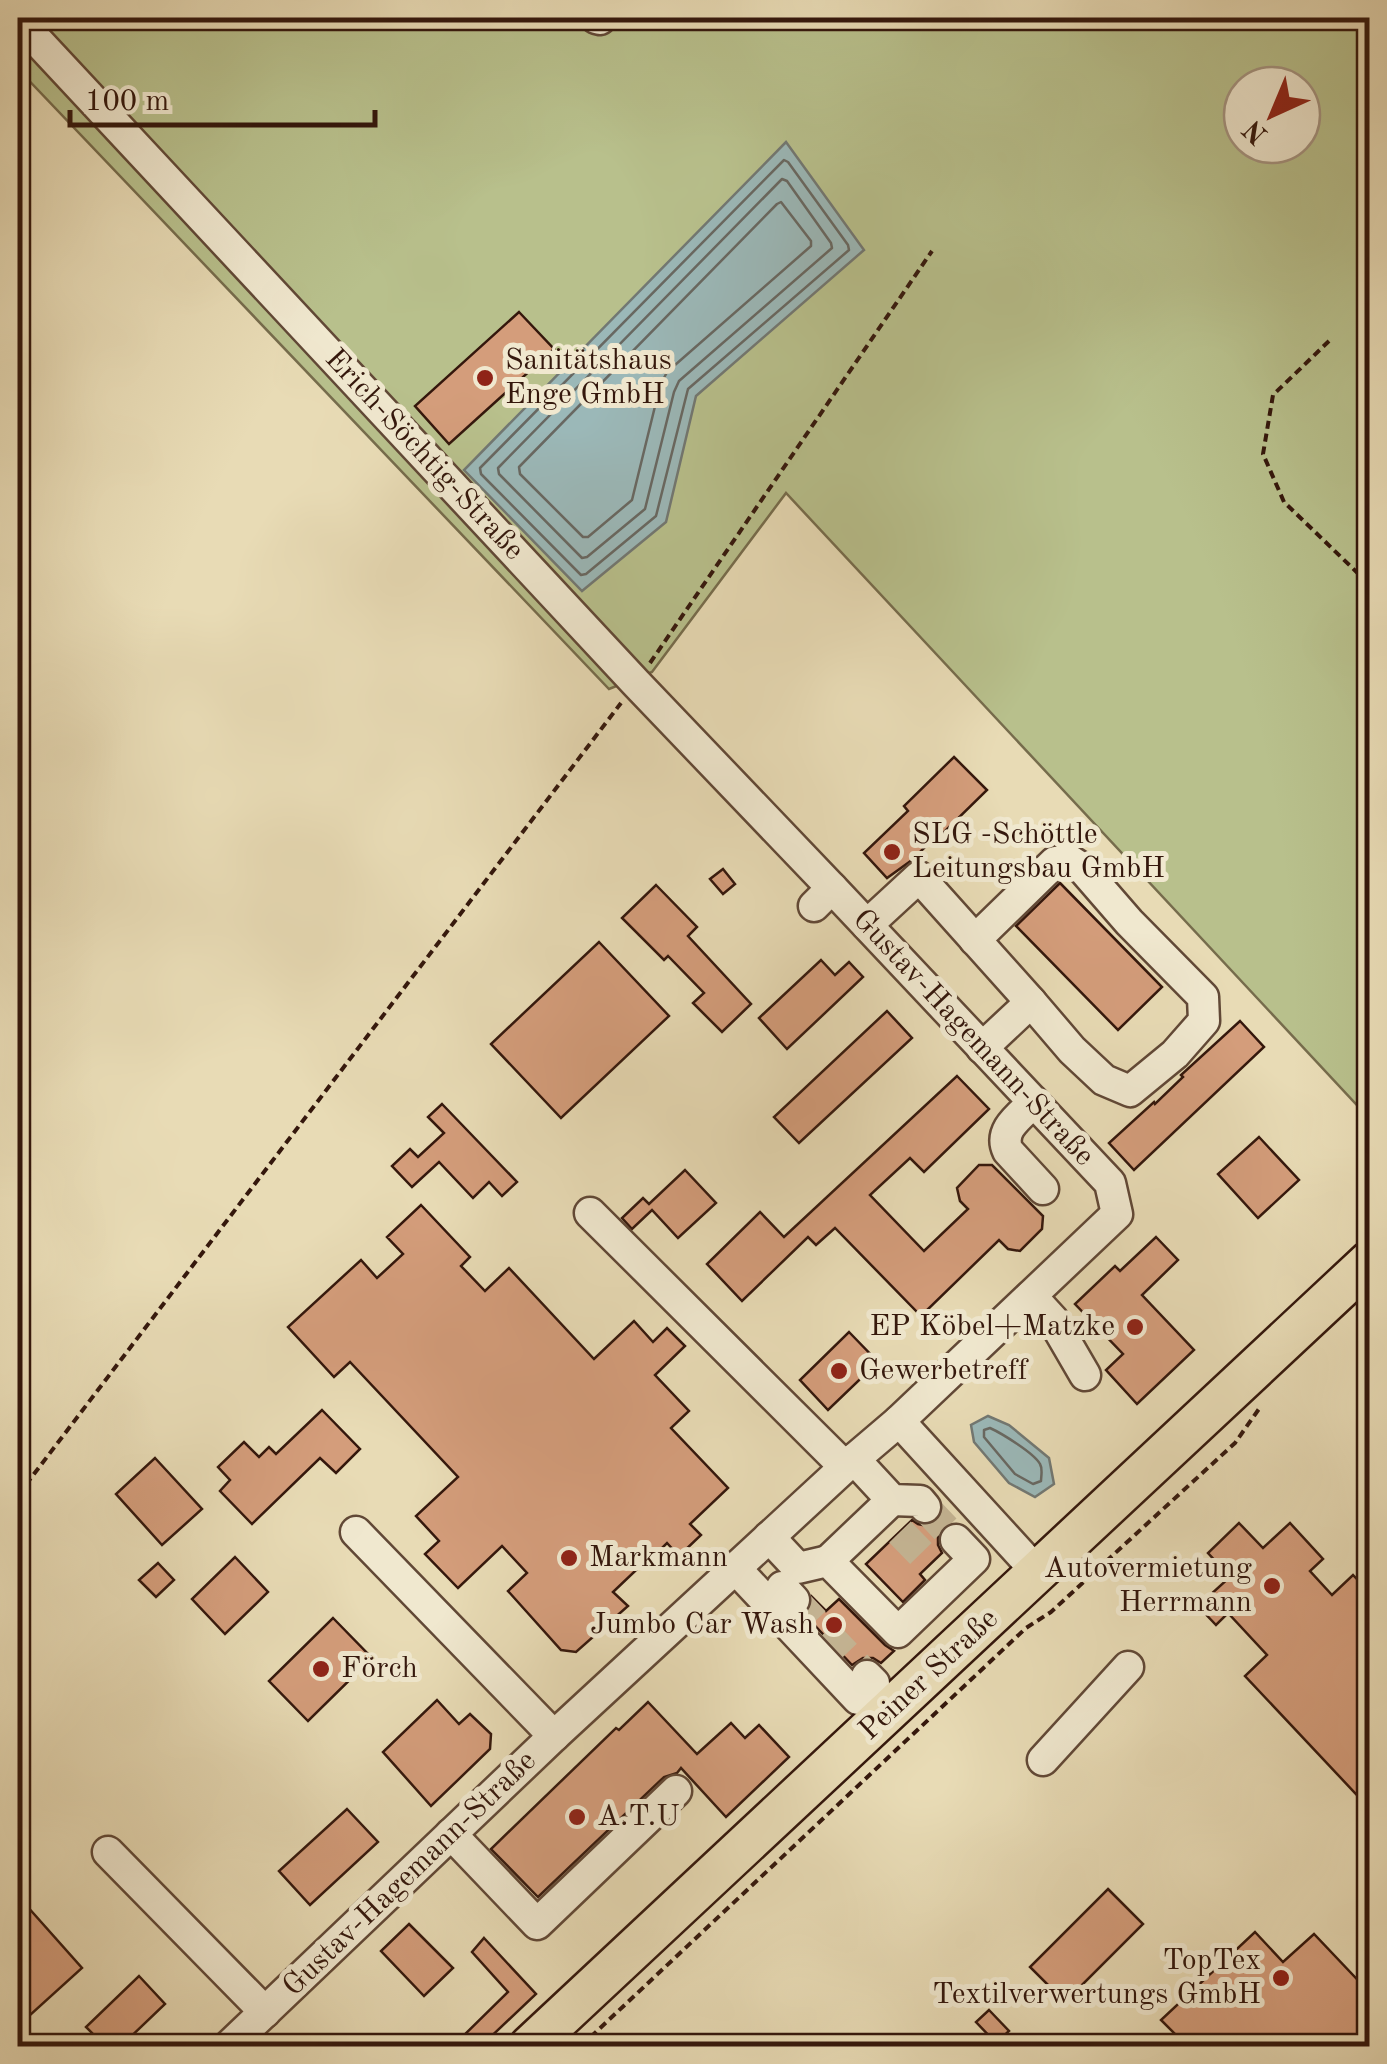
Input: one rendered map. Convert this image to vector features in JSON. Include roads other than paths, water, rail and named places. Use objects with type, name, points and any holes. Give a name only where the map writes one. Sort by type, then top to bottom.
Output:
[{"type":"main road","name":"Peiner Straße","points":[[540,2043],[1370,1262]]},
{"type":"street","name":"Erich-Söchtig-Straße","points":[[18,20],[636,683],[823,897]]},
{"type":"street","points":[[867,925],[920,877],[1072,1050],[1104,1080],[1130,1091],[1174,1054],[1204,1021],[1203,998],[1083,870],[1069,860],[1055,862],[976,940]]},
{"type":"street","name":"Gustav-Hagemann-Straße","points":[[228,2046],[554,1736],[772,1582],[769,1537],[899,1421],[1117,1214],[1110,1183],[867,925],[823,897]]},
{"type":"street","points":[[982,1048],[1031,1002]]},
{"type":"street","points":[[1034,1102],[1007,1130],[1004,1144],[1043,1190]]},
{"type":"street","points":[[590,1213],[849,1463],[892,1500],[920,1502],[925,1507]]},
{"type":"street","points":[[1030,1296],[1053,1320],[1085,1376]]},
{"type":"street","points":[[899,1421],[1038,1573]]},
{"type":"street","points":[[892,1500],[891,1523],[900,1532]]},
{"type":"street","points":[[772,1582],[828,1561],[892,1500]]},
{"type":"street","name":"Gustav-Hagemann-Straße","points":[[356,1532],[554,1736]]},
{"type":"street","points":[[769,1537],[772,1582],[858,1698],[874,1683],[867,1676]]},
{"type":"street","points":[[828,1561],[898,1632],[940,1574],[974,1559],[956,1540]]},
{"type":"street","points":[[1043,1760],[1128,1667]]},
{"type":"street","points":[[452,1834],[537,1924],[676,1790]]},
{"type":"street","name":"Gustav-Hagemann-Straße","points":[[108,1852],[265,2012]]},
{"type":"water","points":[[786,142],[864,250],[696,396],[666,522],[582,591],[464,470]]},
{"type":"water","points":[[988,1416],[1009,1425],[1049,1458],[1054,1484],[1035,1497],[1009,1483],[974,1442],[971,1425]]},
{"type":"tunnel","points":[[925,1507],[956,1540]]},
{"type":"tunnel","points":[[900,1532],[931,1564]]},
{"type":"tunnel","points":[[794,1600],[867,1676]]},
{"type":"place","name":"Sanitätshaus Enge GmbH","points":[[485,378]]},
{"type":"place","name":"SLG -Schöttle Leitungsbau GmbH","points":[[892,852]]},
{"type":"place","name":"EP Köbel+Matzke","points":[[1135,1327]]},
{"type":"place","name":"Gewerbetreff","points":[[839,1371]]},
{"type":"place","name":"Markmann","points":[[569,1558]]},
{"type":"place","name":"Autovermietung Herrmann","points":[[1272,1586]]},
{"type":"place","name":"Jumbo Car Wash","points":[[834,1625]]},
{"type":"place","name":"Förch","points":[[321,1669]]},
{"type":"place","name":"A.T.U","points":[[577,1817]]},
{"type":"place","name":"TopTex Textilverwertungs GmbH","points":[[1281,1978]]}]
